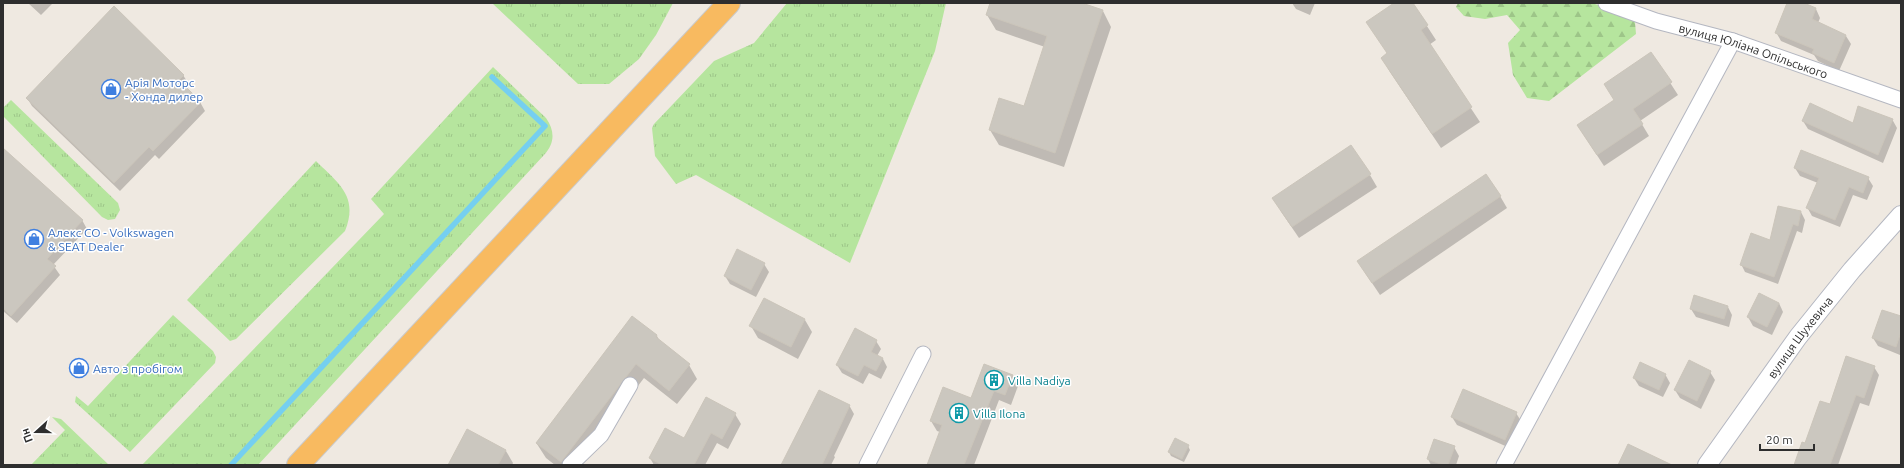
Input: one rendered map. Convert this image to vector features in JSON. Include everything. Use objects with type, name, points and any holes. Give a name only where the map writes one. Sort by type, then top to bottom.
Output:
[{"type":"highway","points":[[298,465],[729,3]]},
{"type":"street","name":"вулиця Юліана Опільського","points":[[1606,3],[1656,21],[1733,41],[1901,100]]},
{"type":"street","points":[[1504,465],[1733,41]]},
{"type":"street","name":"вулиця Шухевича","points":[[1707,465],[1798,337],[1852,270],[1901,215]]},
{"type":"street","points":[[867,465],[922,354]]},
{"type":"street","points":[[570,465],[601,435],[630,385]]},
{"type":"green space","points":[[492,3],[673,3],[656,35],[639,59],[609,84],[578,84]]},
{"type":"green space","points":[[787,3],[946,3],[935,51],[850,263],[696,175],[676,184],[655,156],[652,128],[654,124],[714,61],[754,43]]},
{"type":"green space","points":[[1458,3],[1592,3],[1630,16],[1635,22],[1636,34],[1549,101],[1527,98],[1513,75],[1508,43],[1520,30],[1507,15],[1485,19],[1464,16],[1456,7]]},
{"type":"green space","points":[[493,67],[546,118],[549,123],[552,132],[552,141],[544,155],[258,465],[142,465],[384,214],[371,199]]},
{"type":"green space","points":[[11,100],[118,203],[120,210],[115,219],[108,220],[102,217],[3,116],[3,108]]},
{"type":"green space","points":[[316,161],[339,184],[348,199],[349,219],[345,231],[236,339],[230,341],[187,300]]},
{"type":"green space","points":[[173,315],[213,351],[216,357],[215,363],[130,452],[75,402],[76,396],[88,406]]},
{"type":"green space","points":[[52,417],[61,419],[109,465],[31,465],[65,430]]},
{"type":"building","points":[[990,3],[1082,3],[1103,10],[1055,153],[989,130],[999,98],[1024,106],[1047,36],[986,15]]},
{"type":"building","points":[[1394,3],[1413,3],[1428,25],[1421,30],[1472,107],[1432,134],[1381,58],[1387,53],[1366,22]]},
{"type":"building","points":[[1787,3],[1804,3],[1816,8],[1812,19],[1846,35],[1834,63],[1812,53],[1814,49],[1775,33]]},
{"type":"building","name":"Арія Моторс - Хонда дилер","points":[[114,6],[184,75],[179,80],[201,102],[153,151],[149,147],[114,183],[26,98]]},
{"type":"building","points":[[1651,52],[1672,82],[1633,109],[1643,124],[1597,155],[1577,125],[1614,100],[1604,84]]},
{"type":"building","points":[[1810,103],[1853,123],[1858,106],[1893,119],[1878,155],[1802,121]]},
{"type":"building","points":[[1351,145],[1371,174],[1292,227],[1272,198]]},
{"type":"building","name":"Алекс CO - Volkswagen & SEAT Dealer","points":[[3,148],[83,220],[47,259],[56,266],[11,316],[3,308]]},
{"type":"building","points":[[1801,150],[1869,177],[1863,193],[1849,187],[1835,220],[1806,208],[1819,178],[1794,168]]},
{"type":"building","points":[[1486,174],[1501,196],[1372,283],[1357,261]]},
{"type":"building","points":[[1778,206],[1801,211],[1798,226],[1793,224],[1774,277],[1740,265],[1751,233],[1770,240]]},
{"type":"building","points":[[737,249],[765,263],[751,290],[724,276]]},
{"type":"building","points":[[1759,293],[1779,303],[1767,327],[1747,317]]},
{"type":"building","points":[[1694,295],[1728,306],[1724,319],[1690,309]]},
{"type":"building","points":[[764,298],[805,319],[791,347],[749,326]]},
{"type":"building","points":[[1882,310],[1901,316],[1901,332],[1896,347],[1872,338]]},
{"type":"building","points":[[632,316],[657,335],[656,337],[690,364],[669,391],[636,364],[561,462],[536,443]]},
{"type":"building","points":[[855,328],[877,340],[871,352],[883,358],[876,371],[864,365],[858,376],[836,365]]},
{"type":"building","points":[[1846,356],[1875,366],[1864,398],[1856,395],[1830,465],[1794,465],[1802,442],[1805,443],[1820,401],[1830,404]]},
{"type":"building","points":[[1689,360],[1711,371],[1697,401],[1674,390]]},
{"type":"building","points":[[1640,362],[1666,374],[1659,390],[1633,378]]},
{"type":"building","points":[[984,364],[1013,375],[1005,395],[994,391],[964,465],[927,465],[942,425],[930,421],[943,387],[971,398]]},
{"type":"building","points":[[1463,389],[1517,412],[1505,440],[1451,417]]},
{"type":"building","points":[[819,390],[850,405],[822,465],[781,465]]},
{"type":"building","points":[[706,397],[736,413],[722,439],[711,433],[694,465],[662,465],[649,458],[665,428],[684,438]]},
{"type":"building","points":[[467,429],[506,450],[498,465],[448,465]]},
{"type":"building","points":[[1175,438],[1189,445],[1182,459],[1168,452]]},
{"type":"building","points":[[1434,439],[1455,446],[1448,465],[1443,465],[1427,459]]},
{"type":"building","points":[[1628,444],[1672,465],[1618,465]]},
{"type":"waterway","points":[[231,465],[545,126],[492,77]]},
{"type":"place","name":"Арія Моторс - Хонда дилер","points":[[111,89]]},
{"type":"place","name":"Алекс CO - Volkswagen & SEAT Dealer","points":[[34,239]]},
{"type":"place","name":"Авто з пробігом","points":[[79,368]]},
{"type":"place","name":"Villa Nadiya","points":[[994,380]]},
{"type":"place","name":"Villa Ilona","points":[[959,413]]}]
